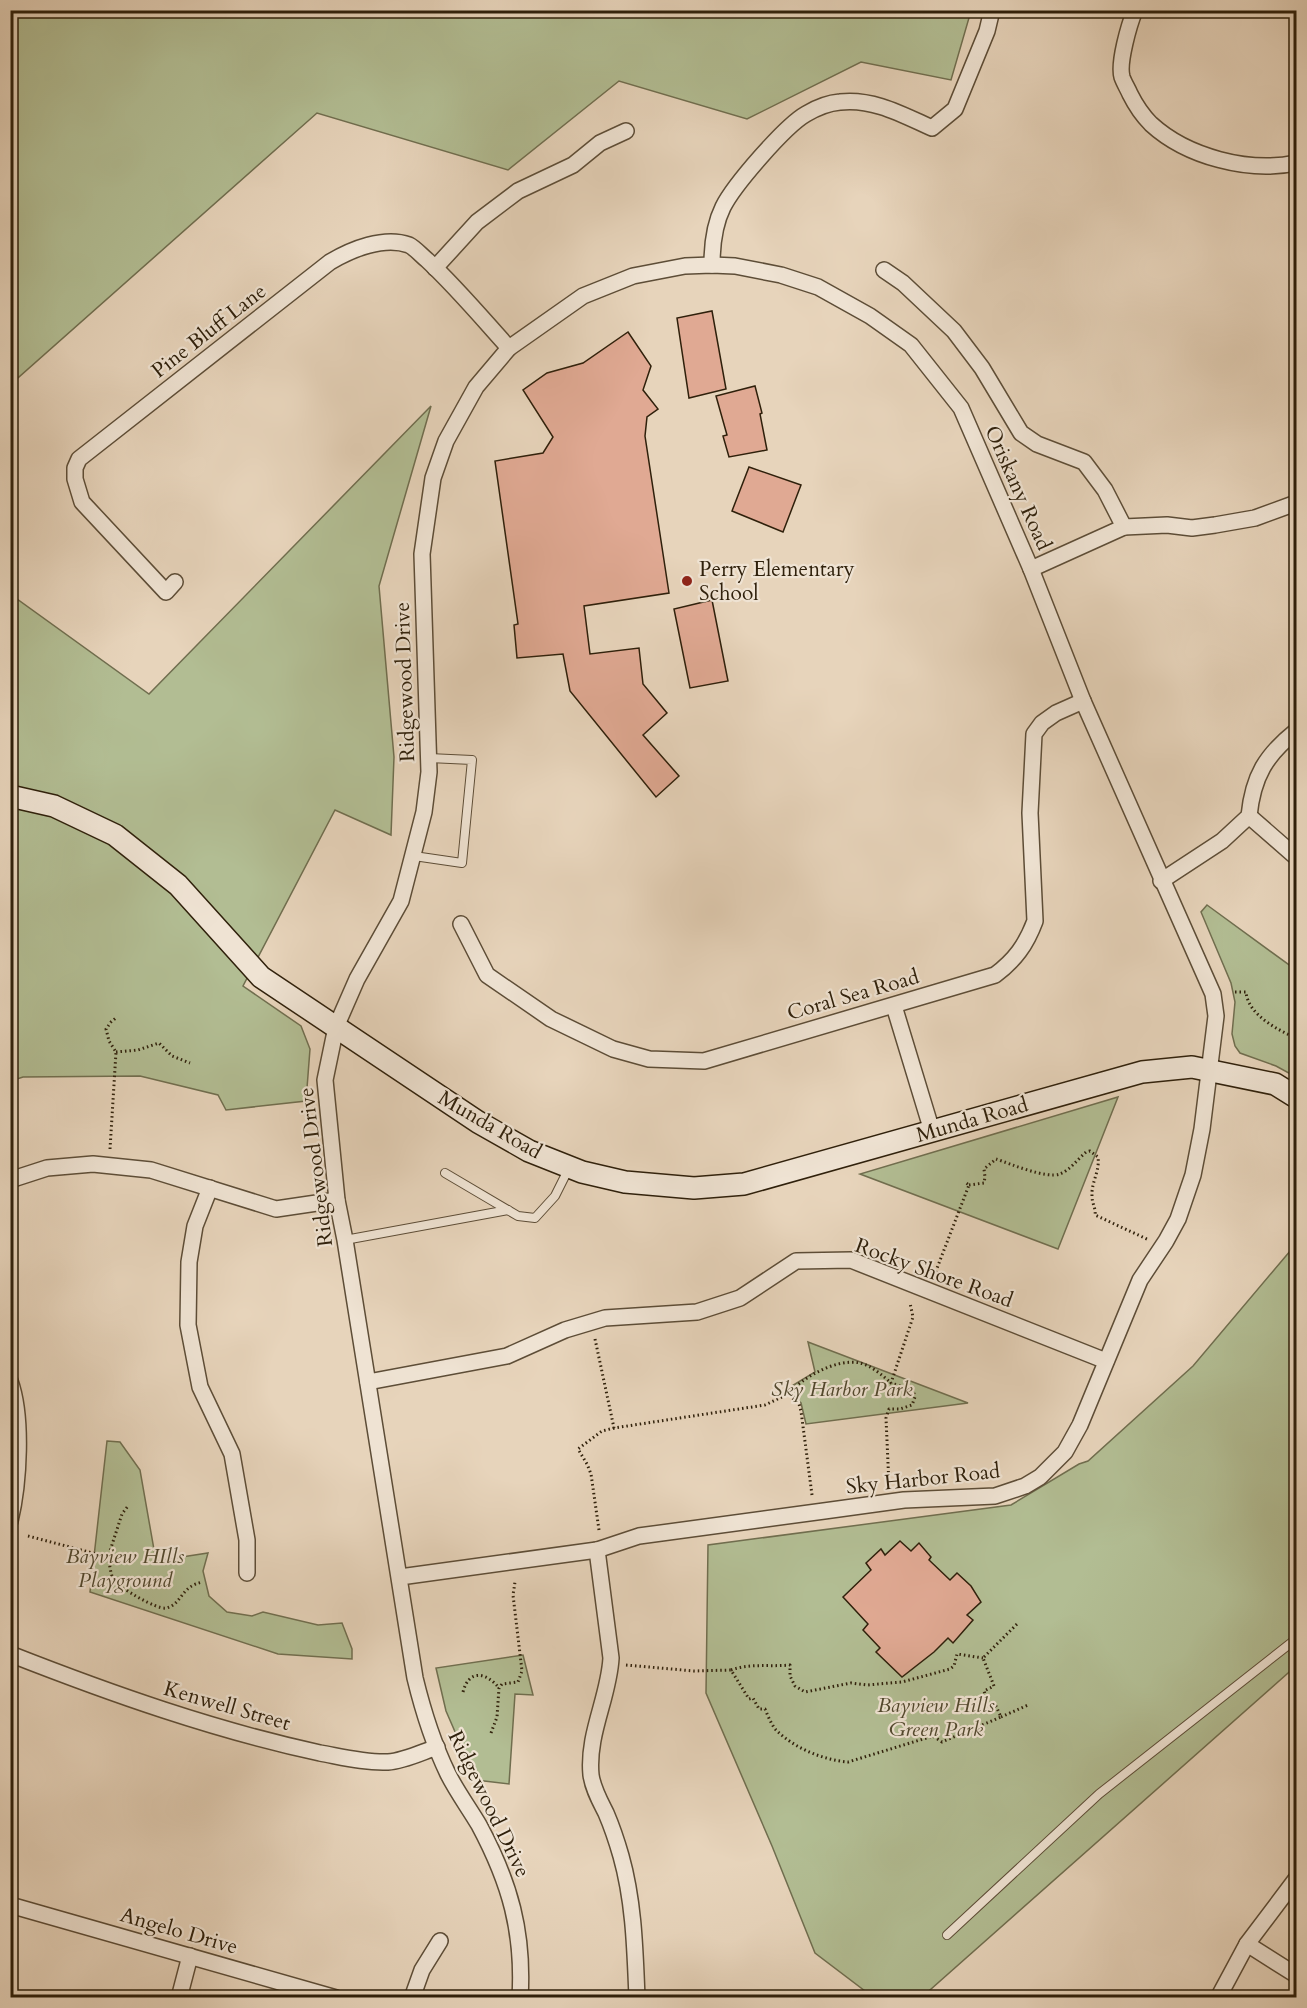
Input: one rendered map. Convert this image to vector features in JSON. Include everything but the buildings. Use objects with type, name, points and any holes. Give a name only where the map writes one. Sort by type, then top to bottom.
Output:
[{"type":"street","points":[[712,265],[714,236],[731,193],[794,122],[821,107],[839,102],[862,102],[884,107],[932,128],[955,109],[987,31],[992,10]]},
{"type":"street","points":[[1135,10],[1122,58],[1122,76],[1133,99],[1149,122],[1165,135],[1183,145],[1226,161],[1267,167],[1296,163]]},
{"type":"street","points":[[435,268],[477,222],[518,191],[573,165],[600,143],[626,131]]},
{"type":"street","name":"Pine Bluff Lane","points":[[175,582],[166,592],[82,502],[75,479],[75,468],[79,459],[330,262],[344,254],[372,245],[398,243],[411,246],[435,268],[509,348]]},
{"type":"street","name":"Oriskany Road","points":[[509,348],[583,296],[607,285],[658,270],[712,265],[781,274],[818,287],[870,316],[911,345],[961,408],[1031,569],[1083,701],[1213,994],[1216,1016],[1210,1070]]},
{"type":"street","points":[[884,270],[903,284],[954,331],[982,368],[1021,433],[1037,444],[1084,462],[1105,490],[1124,527]]},
{"type":"street","name":"Ridgewood Drive","points":[[509,348],[476,387],[446,441],[433,478],[422,554],[429,758],[424,812],[401,901],[357,978],[336,1027],[325,1080],[337,1200],[416,1678],[436,1747],[499,1864],[507,1885],[521,1952],[520,1998]]},
{"type":"street","points":[[1031,569],[1124,527],[1167,525],[1192,528],[1215,525],[1255,518],[1296,503]]},
{"type":"street","name":"Coral Sea Road","points":[[461,924],[487,975],[551,1018],[613,1049],[649,1059],[704,1061],[995,975],[1020,954],[1035,921],[1030,813],[1034,734],[1042,723],[1056,713],[1083,701]]},
{"type":"street","points":[[1161,881],[1222,841],[1249,816],[1251,800],[1265,760],[1296,731]]},
{"type":"street","name":"Munda Road","points":[[10,796],[54,806],[115,835],[178,885],[261,977],[478,1122],[529,1151],[569,1167],[624,1182],[694,1188],[744,1184],[1142,1072],[1192,1067],[1275,1084],[1296,1097]]},
{"type":"street","points":[[1249,816],[1296,857]]},
{"type":"street","points":[[894,1006],[932,1131]]},
{"type":"street","name":"Sky Harbor Road","points":[[400,1577],[597,1550],[639,1536],[904,1500],[995,1496],[1010,1492],[1040,1477],[1065,1452],[1080,1425],[1140,1280],[1178,1219],[1193,1175],[1210,1070]]},
{"type":"street","points":[[10,1180],[47,1168],[93,1164],[151,1170],[276,1209],[337,1200]]},
{"type":"street","points":[[210,1188],[195,1226],[191,1253],[188,1325],[200,1387],[232,1454],[247,1540],[247,1573]]},
{"type":"street","name":"Rocky Shore Road","points":[[368,1382],[507,1356],[565,1330],[605,1318],[697,1312],[740,1298],[796,1262],[807,1261],[851,1260],[1106,1361]]},
{"type":"street","points":[[10,1381],[17,1422],[18,1458],[10,1521]]},
{"type":"street","points":[[597,1550],[611,1658],[610,1673],[593,1736],[591,1775],[614,1835],[627,1880],[634,1936],[637,1998]]},
{"type":"street","name":"Kenwell Street","points":[[10,1654],[90,1685],[285,1746],[340,1758],[390,1762],[436,1747]]},
{"type":"street","points":[[1218,1998],[1247,1944],[1296,1879]]},
{"type":"street","name":"Angelo Drive","points":[[10,1905],[336,1998]]},
{"type":"street","points":[[412,1998],[422,1970],[440,1941]]},
{"type":"street","points":[[1247,1944],[1296,1974]]},
{"type":"street","points":[[178,1998],[190,1956]]},
{"type":"lane","points":[[414,856],[462,863],[472,760],[429,758]]},
{"type":"lane","points":[[445,1173],[518,1216],[535,1218],[555,1196],[569,1167]]},
{"type":"lane","points":[[345,1240],[508,1210]]},
{"type":"lane","points":[[947,1935],[1099,1794],[1296,1639]]},
{"type":"path","points":[[1235,992],[1246,992],[1252,1007],[1261,1016],[1275,1027],[1296,1038]]},
{"type":"path","points":[[110,1149],[116,1052],[109,1041],[106,1029],[117,1017]]},
{"type":"path","points":[[116,1052],[138,1050],[159,1043],[172,1056],[190,1063]]},
{"type":"path","points":[[1292,1071],[1296,1064]]},
{"type":"path","points":[[934,1278],[967,1184],[984,1183],[984,1169],[996,1158],[1040,1173],[1061,1174],[1090,1151],[1098,1157],[1099,1164],[1092,1196],[1096,1208],[1095,1215],[1149,1240]]},
{"type":"path","points":[[891,1383],[913,1317],[910,1303]]},
{"type":"path","points":[[595,1339],[614,1428]]},
{"type":"path","points":[[599,1530],[591,1474],[578,1449],[602,1431],[765,1405],[789,1394],[795,1386],[823,1370],[844,1363],[857,1362],[867,1365],[891,1383],[913,1390],[915,1397],[912,1405],[889,1409],[886,1418],[889,1486]]},
{"type":"path","points":[[789,1394],[799,1404],[801,1411],[812,1495]]},
{"type":"path","points":[[128,1506],[122,1514],[108,1557],[113,1578],[122,1588],[158,1607],[166,1608],[175,1604],[187,1587],[203,1582]]},
{"type":"path","points":[[28,1536],[108,1557]]},
{"type":"path","points":[[491,1733],[497,1717],[499,1688],[502,1684],[518,1682],[522,1671],[513,1594],[515,1582]]},
{"type":"path","points":[[983,1658],[1019,1622]]},
{"type":"path","points":[[625,1665],[694,1671],[731,1670],[748,1664],[773,1667],[790,1665],[790,1676],[795,1686],[805,1692],[851,1683],[867,1685],[902,1682],[950,1670],[954,1666],[957,1654],[983,1658]]},
{"type":"path","points":[[983,1658],[994,1686],[984,1691],[989,1707],[996,1706],[1001,1717]]},
{"type":"path","points":[[731,1670],[749,1699],[753,1698],[759,1709],[765,1709],[776,1729],[798,1746],[816,1755],[838,1761],[848,1762],[933,1736],[942,1742],[1028,1705]]},
{"type":"path","points":[[463,1692],[465,1683],[471,1677],[479,1675],[493,1681],[499,1688]]},
{"type":"green space","points":[[11,10],[971,11],[951,80],[861,62],[747,119],[619,81],[508,170],[317,113],[11,384]]},
{"type":"green space","points":[[431,406],[379,586],[394,757],[391,835],[335,810],[243,986],[301,1026],[310,1049],[306,1101],[226,1110],[218,1095],[140,1076],[23,1077],[11,1081],[10,594],[149,694]]},
{"type":"green space","points":[[1207,905],[1296,970],[1296,1077],[1276,1066],[1240,1053],[1235,1046],[1232,1034],[1235,1002],[1231,983],[1201,912]]},
{"type":"green space","points":[[1118,1097],[1058,1249],[860,1174]]},
{"type":"green space","name":"Bayview Hills Green Park","points":[[1296,1244],[1296,1666],[922,1997],[873,1997],[815,1953],[706,1693],[708,1545],[1011,1505],[1079,1464],[1088,1461],[1193,1366]]},
{"type":"green space","name":"Sky Harbor Park","points":[[808,1342],[968,1403],[806,1424],[801,1403],[787,1389],[815,1372]]},
{"type":"green space","name":"Bayview HIlls Playground","points":[[107,1441],[120,1442],[140,1470],[156,1561],[208,1553],[203,1571],[209,1596],[227,1612],[252,1616],[263,1612],[318,1625],[342,1623],[352,1649],[352,1659],[278,1654],[90,1592]]},
{"type":"green space","points":[[523,1655],[533,1695],[515,1694],[509,1784],[476,1780],[446,1711],[436,1668]]},
{"type":"place","name":"Perry Elementary School","points":[[687,581]]}]
